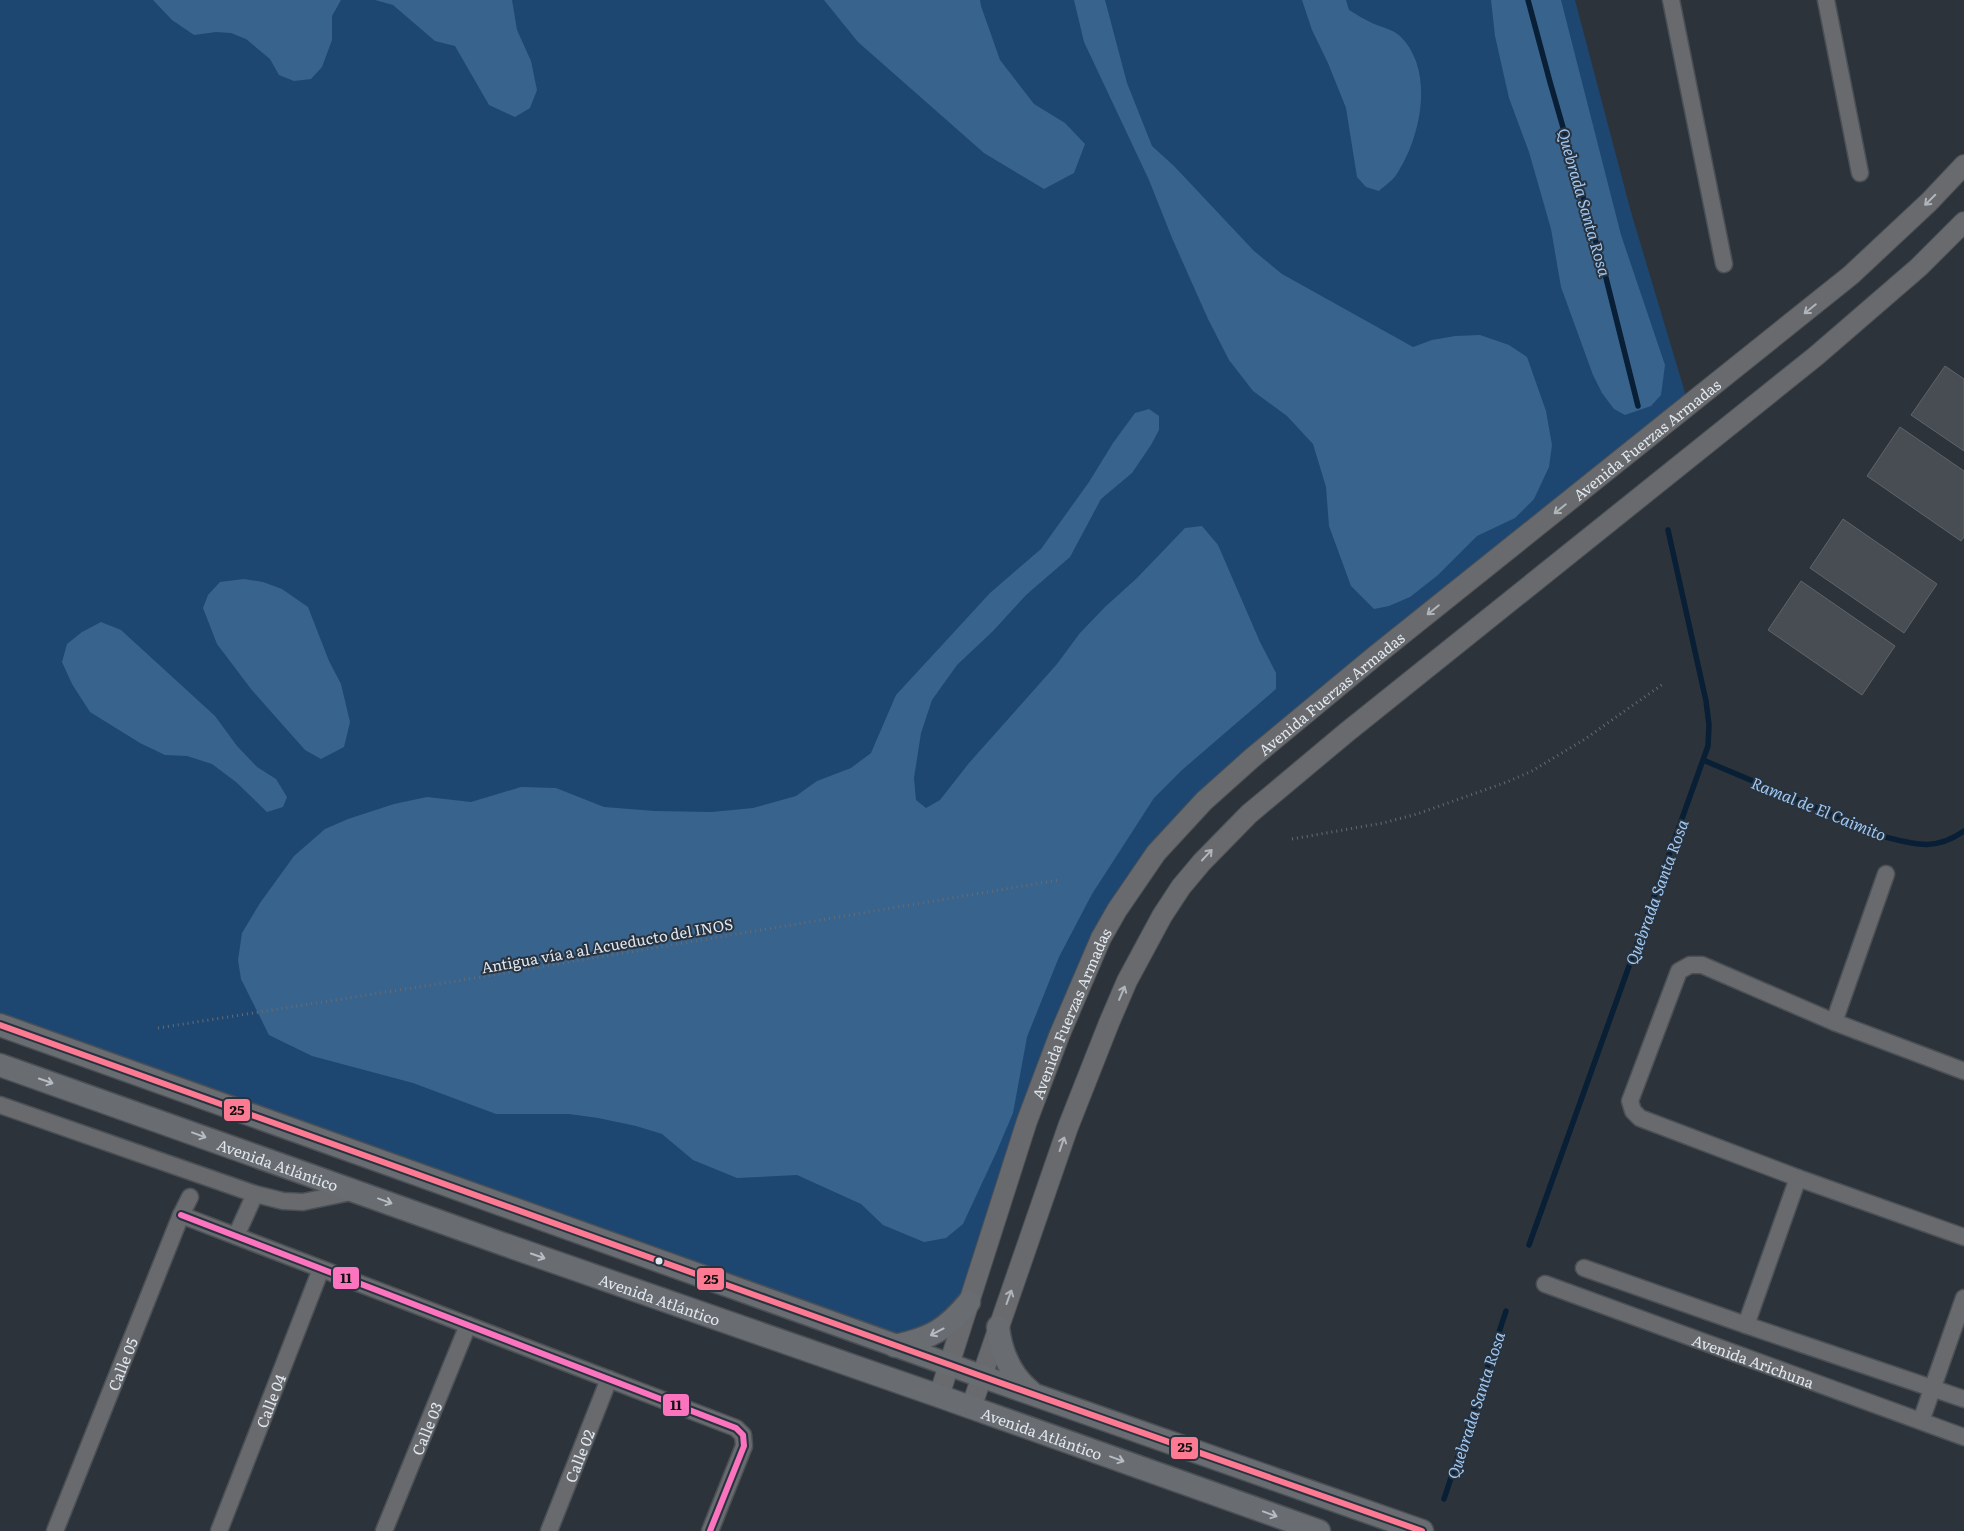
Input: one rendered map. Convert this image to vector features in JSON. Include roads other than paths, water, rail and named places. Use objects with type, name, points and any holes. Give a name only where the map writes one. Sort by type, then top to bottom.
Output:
[{"type":"main road","points":[[0,1025],[895,1346],[1422,1531]]},
{"type":"main road","name":"Avenida Atlántico","points":[[0,1065],[1319,1531]]},
{"type":"main road","points":[[895,1346],[916,1341],[944,1328],[969,1302]]},
{"type":"main road","points":[[998,1327],[1000,1343],[1011,1372],[1031,1393]]},
{"type":"street","points":[[1672,0],[1724,264]]},
{"type":"street","points":[[1826,0],[1860,172]]},
{"type":"street","name":"Avenida Fuerzas Armadas","points":[[939,1396],[1027,1121],[1087,968],[1113,917],[1135,883],[1181,825],[1204,801],[1252,758],[1376,656],[1851,275],[1929,202],[1964,165]]},
{"type":"street","points":[[971,1408],[1068,1127],[1127,981],[1162,916],[1181,887],[1202,862],[1249,814],[1347,732],[1816,356],[1912,273],[1964,222]]},
{"type":"street","points":[[1834,1022],[1886,874]]},
{"type":"street","points":[[1964,1072],[1834,1022],[1702,965],[1690,965],[1679,971],[1630,1101],[1633,1111],[1640,1118],[1798,1178],[1964,1237]]},
{"type":"street","points":[[0,1105],[255,1194],[283,1201],[303,1202],[356,1191]]},
{"type":"street","points":[[1746,1325],[1798,1178]]},
{"type":"street","points":[[236,1236],[255,1194]]},
{"type":"street","name":"Calle 05","points":[[55,1531],[181,1215],[190,1197]]},
{"type":"street","points":[[181,1215],[736,1428],[743,1435],[744,1446],[710,1531]]},
{"type":"street","points":[[1584,1268],[1964,1398]]},
{"type":"street","name":"Calle 04","points":[[219,1531],[321,1269]]},
{"type":"street","name":"Avenida Arichuna","points":[[1545,1284],[1964,1437]]},
{"type":"street","points":[[1921,1421],[1964,1298]]},
{"type":"street","name":"Calle 03","points":[[384,1531],[468,1325]]},
{"type":"street","name":"Calle 02","points":[[549,1531],[608,1379]]},
{"type":"waterway","name":"Quebrada Santa Rosa","points":[[1528,0],[1604,270],[1638,406]]},
{"type":"waterway","name":"Quebrada Santa Rosa","points":[[1529,1245],[1708,746],[1709,725],[1706,701],[1668,530]]},
{"type":"waterway","name":"Ramal de El Caimito","points":[[1703,760],[1885,837],[1916,844],[1935,844],[1964,831]]},
{"type":"waterway","name":"Quebrada Santa Rosa","points":[[1444,1499],[1506,1311]]}]
